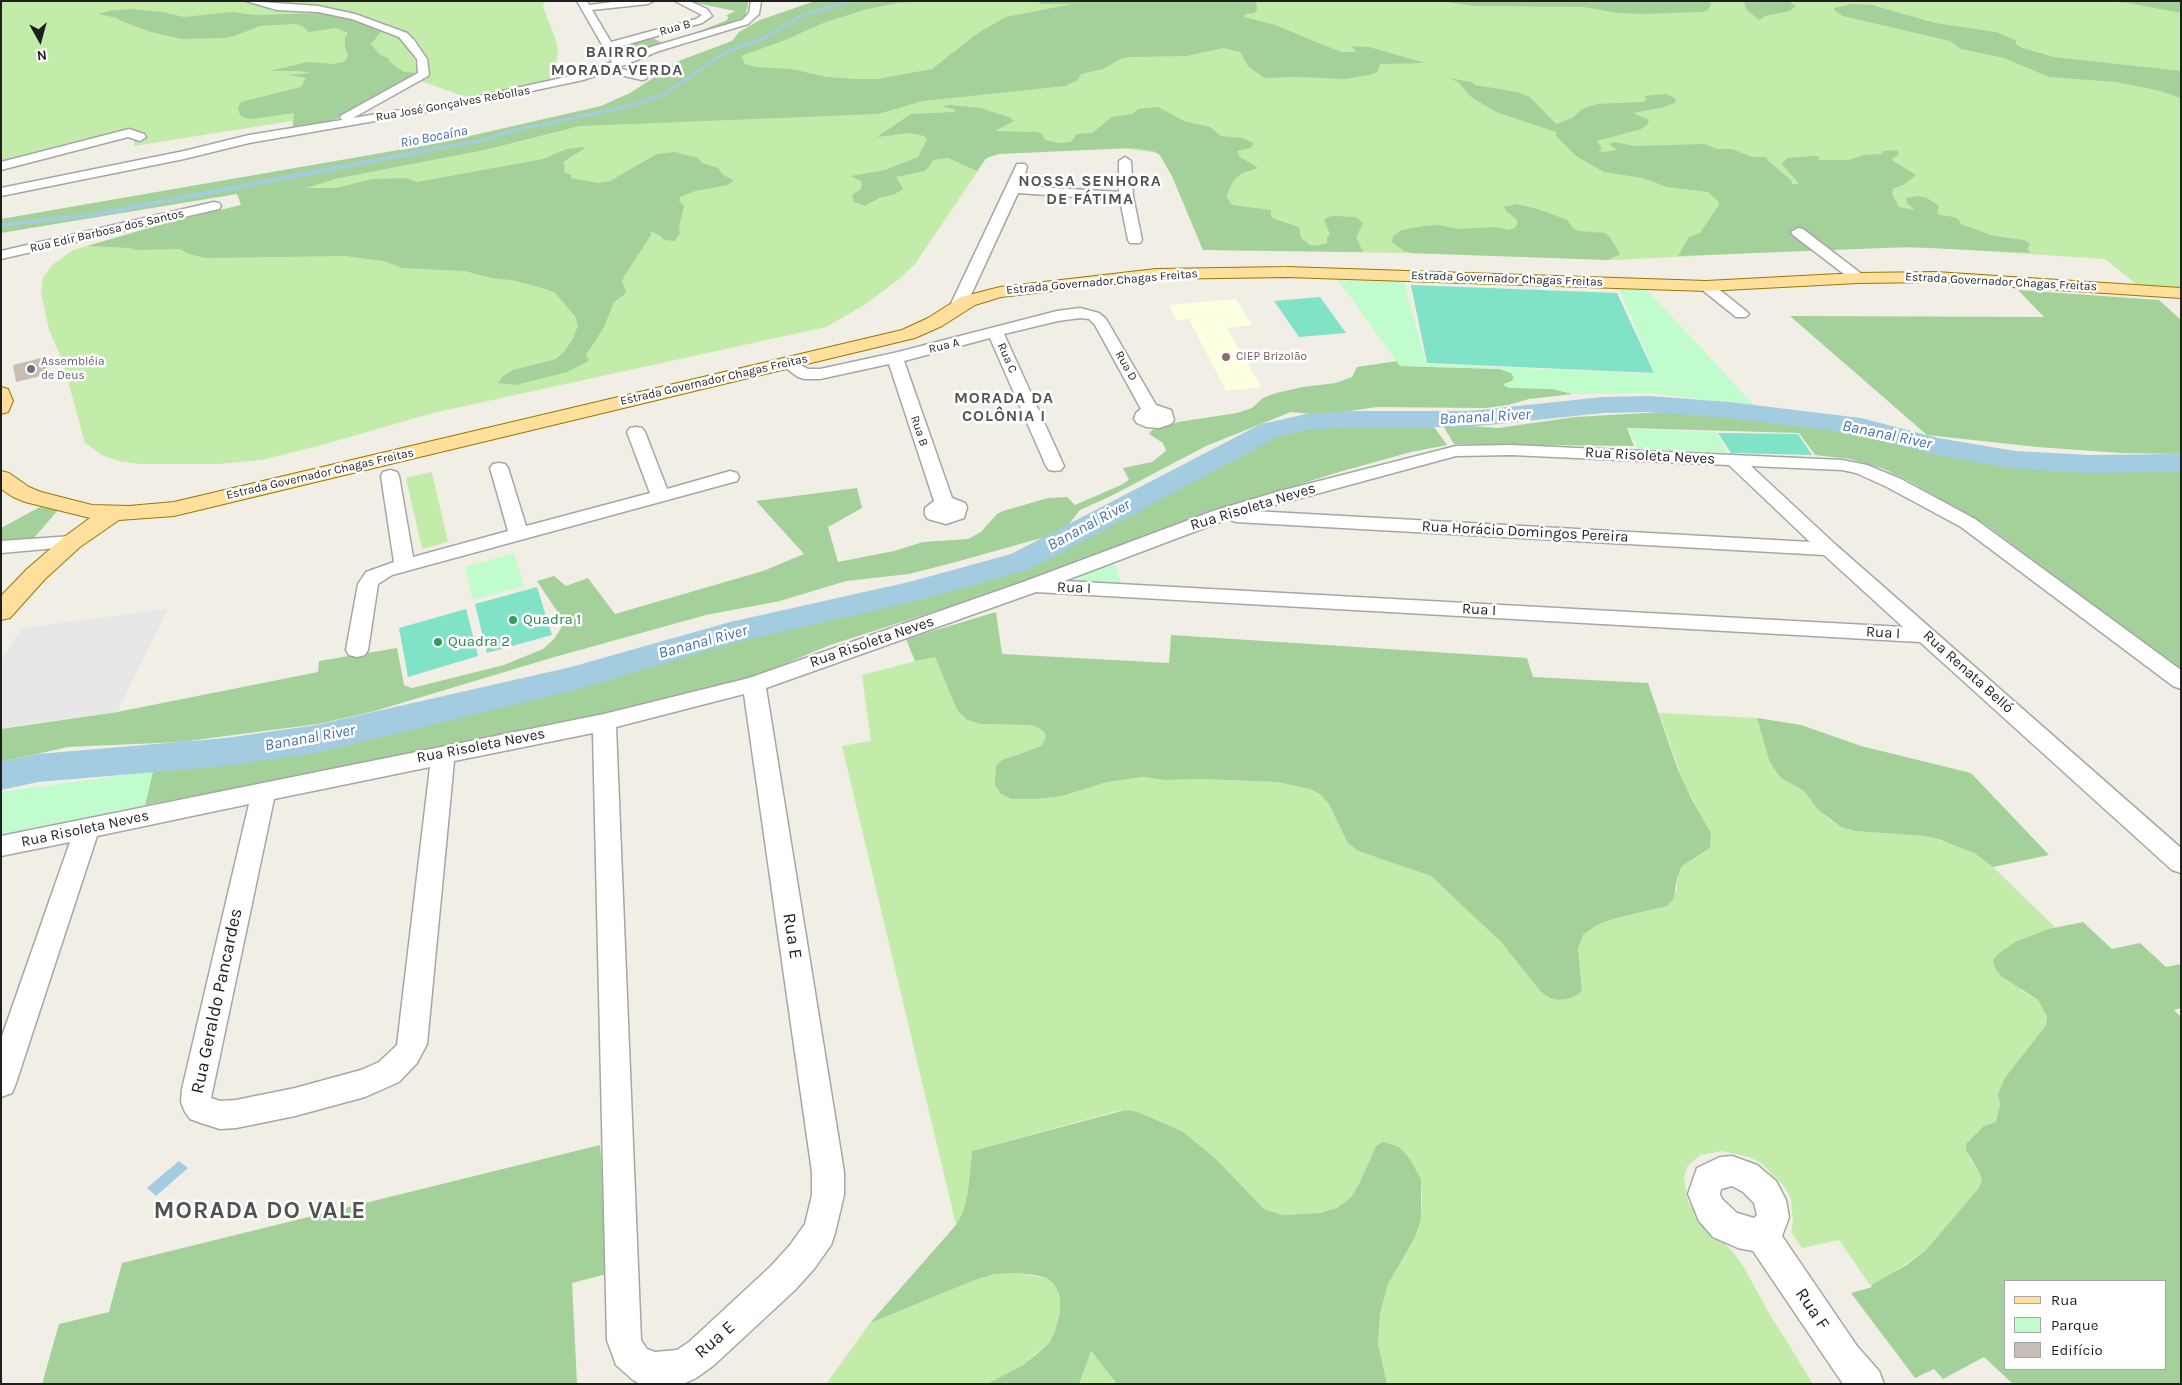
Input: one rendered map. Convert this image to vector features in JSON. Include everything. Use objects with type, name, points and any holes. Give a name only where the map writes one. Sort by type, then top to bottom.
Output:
[{"type":"main road","name":"Estrada Governador Chagas Freitas","points":[[1,478],[21,492],[55,504],[92,512],[113,514],[174,508],[388,468],[787,363],[908,334],[929,326],[957,308],[979,297],[1032,287],[1156,274],[1287,272],[1706,286],[1858,278],[1964,278],[2181,293]]},
{"type":"main road","points":[[1,393],[1,408]]},
{"type":"main road","points":[[1,612],[36,574],[72,542],[113,514]]},
{"type":"street","name":"Rua José Gonçalves Rebollas","points":[[251,1],[277,7],[318,9],[355,17],[403,35],[422,59],[424,74],[422,76],[335,124]]},
{"type":"street","points":[[642,77],[613,66],[610,46],[584,5],[648,1]]},
{"type":"street","name":"Rua B","points":[[610,46],[702,20],[707,16],[704,11],[680,1]]},
{"type":"street","name":"Rua José Gonçalves Rebollas","points":[[1,192],[184,155],[250,139],[534,89],[583,78],[655,49],[745,22],[754,14],[756,1]]},
{"type":"street","points":[[1,166],[135,135]]},
{"type":"street","points":[[1126,160],[1126,196],[1135,240]]},
{"type":"street","points":[[957,308],[1013,189],[1020,167]]},
{"type":"street","points":[[1013,189],[1126,196]]},
{"type":"street","name":"Rua Edir Barbosa dos Santos","points":[[1,255],[214,206]]},
{"type":"street","points":[[1798,232],[1858,278]]},
{"type":"street","points":[[1706,286],[1741,314]]},
{"type":"street","name":"Rua A","points":[[787,363],[804,374],[820,374],[895,358],[1073,314],[1094,316],[1101,322]]},
{"type":"street","name":"Rua D","points":[[1101,322],[1151,411]]},
{"type":"street","name":"Rua C","points":[[996,333],[1055,466]]},
{"type":"street","name":"Rua B","points":[[895,358],[944,503]]},
{"type":"street","points":[[636,432],[660,496]]},
{"type":"street","name":"Rua Risoleta Neves","points":[[1,846],[604,722],[754,684],[1030,587],[1220,515],[1325,484],[1456,451],[1511,450],[1842,465],[1874,474],[1968,523],[2181,681]]},
{"type":"street","name":"Rua Renata Belló","points":[[1736,460],[1829,549],[2181,863]]},
{"type":"street","points":[[388,468],[404,564]]},
{"type":"street","points":[[498,468],[519,534]]},
{"type":"street","points":[[357,650],[370,581],[378,574],[404,564],[730,478]]},
{"type":"street","name":"Rua Horácio Domingos Pereira","points":[[1220,515],[1829,549]]},
{"type":"street","points":[[1,547],[72,542]]},
{"type":"street","name":"Rua I","points":[[1030,587],[1142,590],[1927,635]]},
{"type":"street","name":"Rua E","points":[[604,722],[624,1340],[628,1353],[645,1368],[655,1370],[670,1369],[684,1366],[702,1354],[796,1264],[819,1233],[828,1195],[828,1172],[754,684]]},
{"type":"street","name":"Rua Geraldo Pancardes","points":[[264,791],[197,1089],[196,1102],[201,1109],[220,1114],[236,1114],[295,1102],[365,1083],[389,1072],[406,1054],[412,1044],[443,754]]},
{"type":"street","points":[[1,1083],[87,828]]},
{"type":"street","name":"Rua F","points":[[1760,1233],[1845,1358],[1866,1384]]},
{"type":"shaded area","name":"CIEP Brizolão","points":[[1236,299],[1252,325],[1227,328],[1261,387],[1226,391],[1189,319],[1177,320],[1169,305]]},
{"type":"shaded area","points":[[168,609],[117,712],[1,728],[1,660],[22,628]]},
{"type":"green space","points":[[1,1],[545,1],[543,7],[556,40],[558,52],[556,64],[549,81],[471,99],[421,81],[428,75],[408,36],[399,37],[415,60],[417,75],[293,128],[292,121],[134,146],[134,138],[129,136],[1,163]]},
{"type":"green space","points":[[686,1],[748,1],[748,5],[745,16],[737,22],[698,33],[725,21],[728,19],[727,15],[735,11]]},
{"type":"green space","points":[[815,1],[935,1],[898,3],[864,10],[821,24],[788,39],[741,56],[745,64],[756,67],[791,69],[827,77],[856,79],[878,79],[932,69],[978,33],[1006,17],[1072,4],[1041,4],[1037,1],[1256,1],[1257,10],[1254,13],[1245,14],[1244,17],[1275,25],[1341,52],[1356,52],[1352,46],[1369,47],[1425,63],[1380,64],[1378,71],[1373,74],[1346,79],[1264,78],[1248,66],[1240,52],[1223,48],[1187,56],[1129,57],[1120,59],[1103,69],[1081,74],[1078,80],[1065,86],[923,101],[878,114],[580,126],[485,150],[335,179],[306,188],[336,188],[372,179],[405,178],[417,182],[543,159],[567,149],[584,147],[563,162],[564,172],[571,175],[571,178],[598,183],[610,181],[657,154],[675,152],[698,158],[702,163],[718,168],[723,175],[734,180],[728,185],[695,191],[680,197],[679,201],[684,206],[679,227],[680,233],[675,241],[664,240],[661,236],[650,231],[651,235],[623,278],[625,294],[614,302],[603,329],[587,353],[586,356],[589,360],[587,362],[567,372],[516,385],[498,383],[503,376],[513,370],[556,359],[564,352],[572,340],[578,326],[575,316],[555,293],[546,289],[465,271],[402,268],[384,261],[345,256],[206,258],[189,254],[180,249],[136,250],[87,246],[170,222],[241,205],[237,194],[1,233],[1,219],[439,143],[601,106],[630,93],[681,60],[732,41],[739,32],[760,20]]},
{"type":"green space","points":[[935,1],[2181,1],[2181,288],[2137,285],[2105,259],[1938,248],[1865,247],[1616,260],[1402,253],[1203,250],[1172,176],[1158,153],[1120,148],[1004,153],[993,155],[986,159],[915,264],[899,279],[866,304],[826,327],[433,413],[262,460],[218,464],[139,464],[118,461],[102,455],[85,443],[62,359],[49,330],[41,292],[43,278],[52,265],[73,250],[170,222],[255,202],[335,179],[485,150],[580,126],[755,50],[788,39],[821,24],[864,10],[898,3]]},
{"type":"green space","points":[[1440,1],[1710,1],[1711,5],[1707,11],[1702,12],[1641,14],[1619,13],[1583,7],[1474,6]]},
{"type":"green space","points":[[1744,1],[1788,1],[1796,6],[1790,11],[1765,16],[1759,20],[1746,9]]},
{"type":"green space","points":[[2106,1],[2181,1],[2181,13],[2128,3]]},
{"type":"green space","points":[[1851,4],[1872,5],[1935,23],[1996,32],[2013,39],[2022,48],[2054,57],[2181,71],[2181,98],[2157,90],[2116,82],[2049,77],[2004,58],[1961,49],[1950,41],[1843,16],[1835,11],[1834,8]]},
{"type":"green space","points":[[130,9],[162,12],[184,17],[232,12],[254,15],[326,13],[351,18],[381,32],[371,44],[379,54],[388,58],[391,63],[404,72],[417,73],[331,122],[293,128],[294,113],[251,119],[245,118],[240,115],[238,108],[241,102],[301,87],[306,78],[289,75],[311,73],[269,71],[308,62],[332,64],[344,62],[348,56],[345,38],[348,33],[336,28],[309,32],[302,26],[294,24],[260,26],[224,38],[181,39],[151,32],[117,18],[98,14]]},
{"type":"green space","points":[[651,37],[664,44],[623,59],[618,47]]},
{"type":"green space","points":[[1449,78],[1471,82],[1475,85],[1517,92],[1530,97],[1556,124],[1572,118],[1582,109],[1597,104],[1642,102],[1647,100],[1644,96],[1666,94],[1676,99],[1675,103],[1633,113],[1649,120],[1647,125],[1641,129],[1597,141],[1602,149],[1598,151],[1617,150],[1609,144],[1614,142],[1635,146],[1704,144],[1717,149],[1732,149],[1752,157],[1766,157],[1768,161],[1791,180],[1792,184],[1799,184],[1782,163],[1787,158],[1812,156],[1820,157],[1818,160],[1848,160],[1865,155],[1881,154],[1884,151],[1897,150],[1899,154],[1892,160],[1916,175],[1905,184],[1893,189],[1892,194],[1899,207],[1915,210],[1907,203],[1906,198],[1918,196],[1927,198],[1939,206],[1937,213],[1939,215],[1954,217],[1959,220],[1960,224],[1994,236],[2024,240],[2030,244],[2027,249],[2031,253],[1909,247],[1678,256],[1689,237],[1700,233],[1719,205],[1719,202],[1708,192],[1667,187],[1643,178],[1604,172],[1576,156],[1556,136],[1556,132],[1496,112],[1470,96],[1458,82]]},
{"type":"green space","points":[[952,105],[980,108],[1009,117],[1014,121],[995,131],[1041,133],[1045,140],[1059,143],[1071,142],[1077,134],[1092,133],[1112,117],[1133,114],[1138,109],[1158,107],[1184,121],[1210,127],[1221,136],[1242,138],[1254,143],[1251,148],[1237,151],[1240,157],[1258,168],[1242,173],[1234,180],[1226,196],[1232,205],[1271,210],[1271,216],[1274,219],[1299,227],[1301,238],[1310,245],[1315,246],[1327,243],[1327,238],[1330,234],[1324,220],[1328,217],[1356,217],[1363,223],[1356,237],[1363,252],[1203,250],[1172,176],[1160,155],[1153,151],[1132,148],[999,154],[986,158],[977,171],[948,158],[938,159],[933,160],[924,171],[896,177],[903,189],[895,194],[879,198],[865,206],[854,202],[852,195],[861,189],[862,184],[861,181],[851,176],[885,170],[918,157],[927,140],[924,136],[910,133],[877,137],[911,114],[953,112],[956,110],[941,106]]},
{"type":"green space","points":[[1517,204],[1541,210],[1567,220],[1573,228],[1579,231],[1605,233],[1610,237],[1620,254],[1608,260],[1413,253],[1404,251],[1392,242],[1393,236],[1402,230],[1424,226],[1438,225],[1460,229],[1495,227],[1509,230],[1515,228],[1517,220],[1504,207]]},
{"type":"green space","points":[[1338,280],[1404,281],[1426,364],[1655,374],[1619,288],[1646,289],[1755,406],[1651,393],[1573,394],[1553,389],[1510,388],[1503,385],[1512,381],[1514,377],[1511,373],[1500,369],[1400,366]]},
{"type":"green space","points":[[1411,285],[1617,293],[1654,373],[1427,363]]},
{"type":"green space","points":[[2018,290],[2159,300],[2181,320],[2181,454],[2121,453],[2037,447],[1927,435],[1790,316],[2044,317]]},
{"type":"green space","points":[[1320,297],[1346,333],[1299,337],[1274,301]]},
{"type":"green space","points":[[1397,361],[1400,366],[1500,369],[1511,373],[1514,378],[1512,381],[1504,384],[1506,387],[1553,389],[1573,394],[1529,399],[1508,405],[1486,408],[1377,407],[1322,415],[1291,412],[1206,446],[1111,496],[1080,510],[1065,529],[1059,533],[956,562],[909,574],[846,581],[780,601],[706,615],[551,658],[375,711],[318,724],[180,742],[68,747],[1,762],[1,729],[117,712],[318,672],[319,661],[397,648],[404,685],[412,688],[504,665],[543,649],[554,639],[561,628],[561,617],[537,581],[554,576],[566,586],[588,578],[615,614],[763,571],[804,554],[756,501],[857,488],[862,508],[828,527],[838,562],[894,551],[923,542],[968,539],[981,532],[997,514],[1003,511],[1048,498],[1067,497],[1075,505],[1121,485],[1129,480],[1123,468],[1152,462],[1166,451],[1163,443],[1149,434],[1152,430],[1178,422],[1237,413],[1252,408],[1263,398],[1276,393],[1336,383],[1352,377],[1357,367]]},
{"type":"green space","points":[[1664,412],[1761,417],[1797,421],[1851,431],[1945,455],[2031,468],[2126,472],[2181,471],[2181,674],[1985,524],[1884,469],[1850,459],[1815,455],[1799,433],[1627,428],[1634,446],[1454,444],[1442,424],[1498,428],[1575,417]]},
{"type":"green space","points":[[1432,424],[1447,445],[1411,452],[1339,472],[1208,513],[1027,582],[830,645],[756,676],[635,707],[549,726],[328,771],[145,805],[153,771],[326,750],[521,693],[718,639],[805,619],[826,617],[922,594],[1010,568],[1027,562],[1058,546],[1216,461],[1265,438],[1283,432],[1331,425]]},
{"type":"green space","points":[[1629,429],[1716,432],[1727,453],[1638,449]]},
{"type":"green space","points":[[1718,433],[1798,434],[1812,455],[1731,453]]},
{"type":"green space","points":[[432,472],[448,542],[422,549],[406,478]]},
{"type":"green space","points":[[40,507],[58,510],[34,538],[1,540],[1,528]]},
{"type":"green space","points":[[514,553],[524,586],[473,600],[465,567]]},
{"type":"green space","points":[[1114,561],[1123,588],[1051,582]]},
{"type":"green space","name":"Quadra 1","points":[[537,587],[552,635],[487,653],[475,604]]},
{"type":"green space","name":"Quadra 2","points":[[466,609],[478,656],[408,677],[399,628]]},
{"type":"green space","points":[[996,612],[1002,654],[1169,663],[1171,635],[1527,658],[1533,677],[1648,683],[1677,767],[1690,796],[1711,833],[1710,848],[1682,866],[1677,878],[1674,898],[1667,906],[1613,919],[1597,925],[1583,935],[1578,948],[1582,990],[1579,994],[1568,999],[1550,998],[1540,991],[1502,943],[1431,876],[1358,851],[1347,842],[1329,804],[1320,794],[1310,789],[1277,782],[1200,779],[1165,780],[1143,777],[1107,782],[1062,796],[1039,799],[1012,799],[1001,794],[995,785],[996,766],[1002,760],[1041,746],[1046,737],[1044,732],[1030,725],[981,724],[967,720],[957,710],[935,657],[915,661],[906,639]]},
{"type":"green space","points":[[935,656],[957,710],[967,720],[981,724],[1030,725],[1044,732],[1046,737],[1041,746],[1012,756],[1012,799],[1039,799],[1061,796],[1107,782],[1143,777],[1165,780],[1200,779],[1277,782],[1310,789],[1320,794],[1329,804],[1347,842],[1358,851],[1431,876],[1502,943],[1540,991],[1559,1000],[1568,999],[1579,994],[1582,990],[1578,947],[1583,935],[1597,925],[1613,919],[1667,906],[1677,890],[1677,878],[1682,866],[1710,848],[1711,833],[1684,784],[1659,713],[1757,718],[1769,760],[1781,778],[1804,791],[1818,810],[1830,820],[1841,827],[1855,831],[1924,836],[1960,846],[1974,853],[1993,867],[2056,928],[2027,937],[2020,990],[2038,1000],[2047,1016],[2046,1025],[2004,1079],[1998,1094],[2000,1104],[1996,1122],[1984,1126],[1970,1159],[1982,1180],[1978,1189],[1926,1250],[1886,1278],[1870,1285],[1839,1240],[1802,1248],[1791,1232],[1793,1223],[1791,1198],[1784,1186],[1761,1163],[1749,1157],[1722,1151],[1700,1155],[1687,1167],[1684,1177],[1688,1202],[1696,1215],[1733,1252],[1743,1266],[1769,1313],[1813,1384],[1387,1384],[1378,1343],[1380,1314],[1388,1284],[1421,1219],[1422,1197],[1421,1179],[1376,1146],[1351,1197],[1337,1208],[1319,1213],[1283,1215],[1264,1209],[1216,1159],[1125,1110],[1117,1111],[972,1151],[968,1191],[963,1212],[956,1225],[842,746],[871,741],[862,675]]},
{"type":"green space","points":[[1757,718],[1801,725],[1861,746],[1972,774],[2049,855],[1993,867],[1974,853],[1941,840],[1924,836],[1855,831],[1841,827],[1818,810],[1804,791],[1781,778],[1769,760]]},
{"type":"green space","points":[[153,771],[145,805],[1,835],[1,792]]},
{"type":"green space","points":[[2083,922],[2112,949],[2140,943],[2166,967],[2181,964],[2181,1008],[2174,1010],[2181,1017],[2181,1384],[2013,1384],[1984,1357],[1943,1379],[1934,1369],[1915,1378],[1851,1293],[1872,1287],[1871,1285],[1905,1266],[1926,1250],[1978,1189],[1982,1180],[1966,1150],[1966,1144],[1984,1126],[1996,1122],[2000,1104],[1998,1094],[2004,1079],[2046,1025],[2047,1016],[2038,1000],[2001,976],[1995,968],[1993,960],[1998,954],[2017,941],[2049,929]]},
{"type":"green space","points":[[1125,1110],[1138,1112],[1183,1132],[1216,1159],[1264,1209],[1283,1215],[1319,1213],[1337,1208],[1351,1197],[1376,1146],[1383,1142],[1399,1147],[1409,1158],[1421,1179],[1421,1219],[1415,1237],[1388,1284],[1380,1314],[1378,1343],[1387,1384],[1117,1384],[1091,1351],[1079,1384],[987,1384],[1023,1365],[1050,1342],[1060,1312],[1060,1297],[1055,1285],[1047,1278],[1035,1275],[1017,1273],[994,1274],[870,1323],[956,1225],[963,1212],[968,1191],[972,1151]]},
{"type":"green space","points":[[600,1145],[610,1273],[572,1283],[577,1384],[42,1384],[59,1324],[109,1312],[122,1263]]},
{"type":"green space","points":[[1017,1273],[1047,1278],[1055,1285],[1060,1297],[1060,1312],[1050,1342],[1023,1365],[987,1384],[826,1384],[870,1323],[975,1280],[994,1274]]},
{"type":"green space","points":[[1090,1351],[1112,1376],[1117,1384],[1079,1384]]},
{"type":"water","points":[[179,1161],[188,1168],[156,1196],[147,1188]]},
{"type":"building","name":"Assembléia de Deus","points":[[45,357],[49,374],[16,382],[13,365]]},
{"type":"waterway","name":"Rio Bocaína","points":[[417,152],[478,141],[525,128],[630,106],[665,94],[724,53],[764,38],[799,17],[849,1]]},
{"type":"waterway","name":"Rio Bocaína","points":[[1,225],[98,214],[424,151]]},
{"type":"waterway","name":"Bananal River","points":[[1,776],[38,768],[226,752],[316,739],[571,679],[730,633],[912,592],[1022,561],[1271,430],[1306,422],[1352,419],[1470,419],[1603,405],[1649,404],[1729,410],[1861,426],[1936,446],[2015,460],[2090,464],[2181,463]]},
{"type":"place","name":"CIEP Brizolão","points":[[1226,357]]},
{"type":"place","name":"Assembléia de Deus","points":[[31,369]]},
{"type":"place","name":"Quadra 1","points":[[513,620]]},
{"type":"place","name":"Quadra 2","points":[[438,642]]},
{"type":"district","name":"BAIRRO MORADA VERDA","points":[[617,61]]},
{"type":"district","name":"NOSSA SENHORA DE FÁTIMA","points":[[1090,190]]},
{"type":"district","name":"MORADA DA COLÔNIA I","points":[[1004,407]]},
{"type":"district","name":"MORADA DO VALE","points":[[260,1211]]}]
